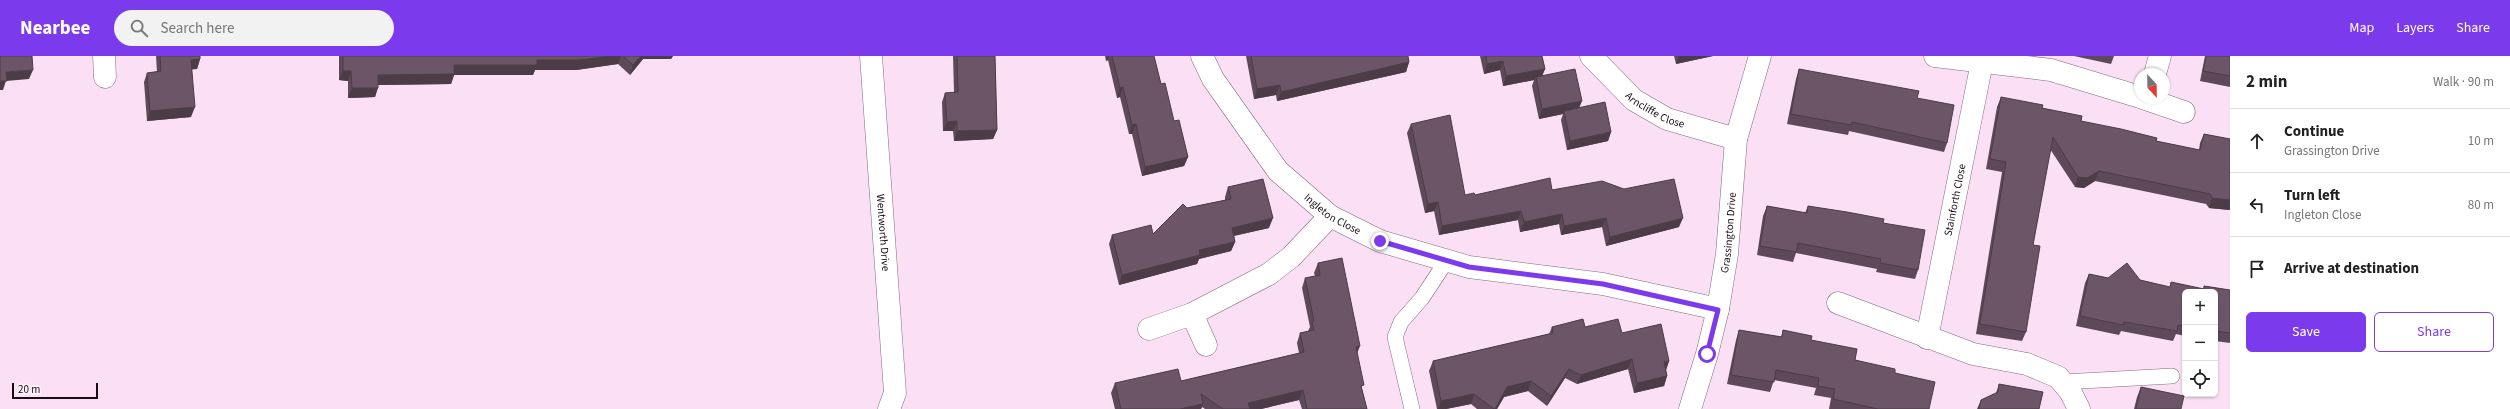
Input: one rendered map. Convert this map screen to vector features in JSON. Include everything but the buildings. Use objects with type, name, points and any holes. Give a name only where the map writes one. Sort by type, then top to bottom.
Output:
[{"type":"street","name":"Wentworth Drive","points":[[871,56],[895,393],[889,409]]},
{"type":"street","name":"Ingleton Close","points":[[1202,56],[1213,80],[1278,171],[1330,216],[1380,241],[1469,267],[1603,284],[1718,310]]},
{"type":"street","name":"Arncliffe Close","points":[[1591,56],[1634,100],[1667,119],[1736,139]]},
{"type":"street","name":"Grassington Drive","points":[[1690,409],[1707,354],[1718,310],[1727,254],[1736,139],[1760,56]]},
{"type":"street","points":[[1935,56],[2051,70],[2134,95]]},
{"type":"street","points":[[2157,68],[2160,56]]},
{"type":"street","name":"Stainforth Close","points":[[1927,338],[1982,62]]},
{"type":"street","points":[[2162,104],[2184,112]]},
{"type":"street","points":[[1149,329],[1192,314],[1269,274],[1291,257],[1330,216]]},
{"type":"street","points":[[1838,303],[1927,338],[1973,354],[2027,364],[2058,377],[2063,382],[2079,409]]},
{"type":"street","points":[[1192,314],[1206,345]]},
{"type":"lane","points":[[1412,409],[1395,337],[1401,322],[1422,298],[1447,260]]},
{"type":"lane","points":[[2063,382],[2172,376]]},
{"type":"route","points":[[1380,241],[1469,267],[1603,284],[1718,310],[1707,354]]}]
